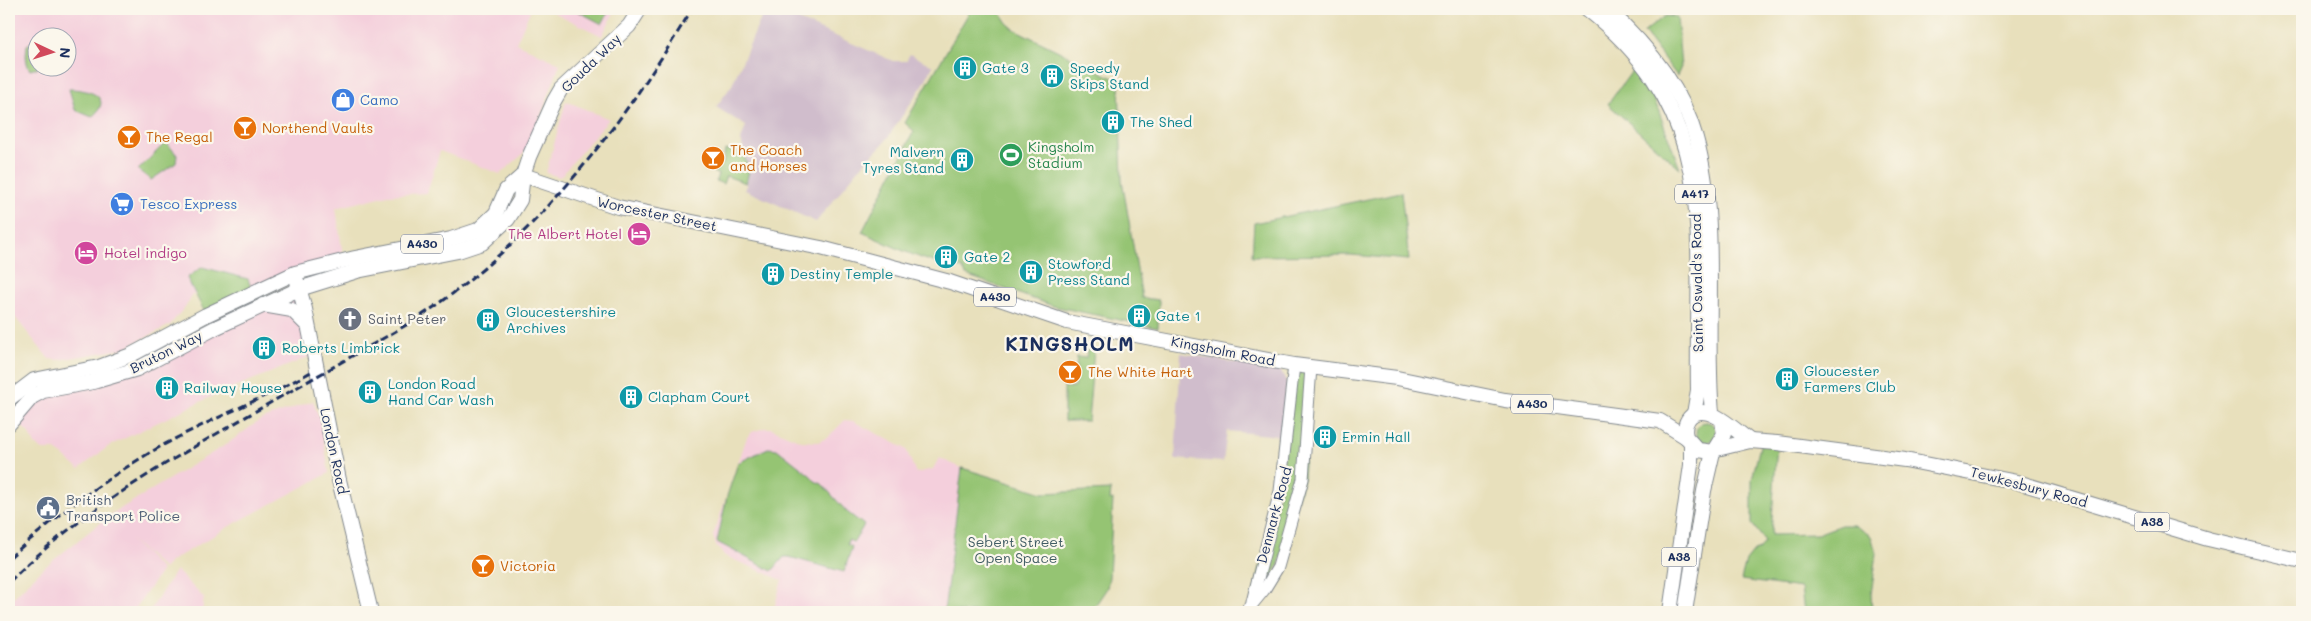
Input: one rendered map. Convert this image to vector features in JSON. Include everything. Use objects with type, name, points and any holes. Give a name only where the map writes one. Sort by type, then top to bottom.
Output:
[{"type":"main road","name":"Gouda Way","points":[[523,175],[554,101],[561,89],[629,26],[640,9]]},
{"type":"main road","name":"Saint Oswald's Road","points":[[1587,9],[1629,45],[1650,72],[1675,117],[1686,147],[1693,177],[1696,214],[1698,390],[1694,414]]},
{"type":"main road","name":"Saint Oswald's Road","points":[[1607,9],[1637,38],[1657,63],[1684,107],[1696,137],[1704,174],[1717,417]]},
{"type":"main road","name":"Worcester Street","points":[[523,175],[618,207],[794,242]]},
{"type":"main road","name":"A430","points":[[295,273],[355,258],[451,239],[478,230],[496,213],[506,190],[523,175]]},
{"type":"main road","name":"A430","points":[[299,289],[357,272],[458,251],[482,243],[508,219],[520,200],[523,175]]},
{"type":"main road","name":"Kingsholm Road","points":[[794,242],[950,282],[1067,322],[1311,368],[1397,378],[1505,400],[1660,421],[1694,414]]},
{"type":"main road","name":"London Road","points":[[295,273],[309,326],[339,480],[371,612]]},
{"type":"main road","name":"Bruton Way","points":[[9,399],[34,380],[99,367],[131,355],[206,315],[295,273]]},
{"type":"main road","name":"Bruton Way","points":[[9,424],[32,397],[43,391],[93,382],[137,369],[262,305],[299,289]]},
{"type":"main road","points":[[262,305],[292,310],[300,315],[309,326]]},
{"type":"main road","points":[[1694,414],[1704,411],[1717,417]]},
{"type":"main road","name":"A38","points":[[1670,612],[1690,474],[1686,426],[1694,414]]},
{"type":"main road","name":"A38","points":[[1685,612],[1704,491],[1715,450],[1724,434],[1717,417]]},
{"type":"main road","name":"Tewkesbury Road","points":[[1717,417],[1750,441]]},
{"type":"main road","name":"Kingsholm Road","points":[[1660,421],[1688,441]]},
{"type":"main road","name":"A38","points":[[1688,441],[1698,450],[1715,450]]},
{"type":"main road","name":"Tewkesbury Road","points":[[1715,450],[1750,441],[1905,460],[2002,478],[2208,539],[2302,560]]},
{"type":"street","name":"Denmark Road","points":[[1248,608],[1280,491],[1294,365]]},
{"type":"street","name":"Denmark Road","points":[[1248,608],[1264,590],[1278,567],[1303,479],[1311,368]]},
{"type":"shaded area","points":[[9,9],[531,9],[516,43],[560,64],[532,140],[522,155],[500,174],[440,151],[427,193],[388,195],[336,208],[343,256],[206,315],[197,297],[192,294],[189,302],[170,325],[123,349],[59,360],[49,359],[9,310]]},
{"type":"shaded area","points":[[547,9],[616,9],[602,36]]},
{"type":"shaded area","points":[[765,9],[773,9],[893,61],[906,61],[910,54],[933,66],[923,85],[884,143],[863,164],[816,222],[745,190],[749,171],[741,140],[746,126],[716,107],[732,85]]},
{"type":"shaded area","points":[[566,101],[609,119],[560,177],[546,173]]},
{"type":"shaded area","points":[[299,289],[314,355],[208,398],[109,446],[79,469],[56,450],[43,450],[35,445],[29,433],[13,419],[25,404],[93,382]]},
{"type":"shaded area","points":[[1181,353],[1281,371],[1287,383],[1280,436],[1227,431],[1223,462],[1175,459]]},
{"type":"shaded area","points":[[313,401],[321,423],[329,473],[230,526],[171,561],[164,569],[130,539],[162,570],[133,612],[9,612],[9,602],[41,570],[110,515],[227,444],[260,420]]},
{"type":"shaded area","points":[[845,420],[853,421],[906,449],[916,473],[933,469],[939,458],[962,468],[944,612],[773,612],[782,580],[725,556],[716,546],[713,536],[747,437],[752,432],[771,428],[801,441],[818,442],[828,437]]},
{"type":"shaded area","points":[[176,570],[204,598],[202,612],[149,612]]},
{"type":"green space","points":[[574,9],[610,9],[602,24]]},
{"type":"green space","name":"Kingsholm Stadium","points":[[971,9],[998,9],[1007,23],[1014,29],[1119,81],[1122,180],[1142,298],[1159,300],[1158,328],[1053,306],[966,275],[962,268],[936,263],[911,254],[862,232],[914,131],[905,123]]},
{"type":"green space","points":[[1665,16],[1677,17],[1681,67],[1677,76],[1644,32]]},
{"type":"green space","points":[[28,44],[28,67],[26,55]]},
{"type":"green space","points":[[1635,67],[1652,93],[1680,169],[1608,104]]},
{"type":"green space","points":[[69,89],[83,90],[96,95],[100,99],[101,104],[99,110],[92,117],[75,110]]},
{"type":"green space","points":[[166,142],[177,155],[176,163],[151,180],[138,170]]},
{"type":"green space","points":[[725,150],[743,152],[749,171],[746,183],[726,176],[723,184],[716,181],[718,174],[714,173],[712,166],[723,163]]},
{"type":"green space","points":[[1401,192],[1409,260],[1351,255],[1252,256],[1254,223]]},
{"type":"green space","points":[[202,267],[248,279],[253,293],[206,315],[187,278]]},
{"type":"green space","points":[[1087,350],[1094,350],[1088,421],[1064,421],[1064,387],[1074,388],[1077,357],[1086,358]]},
{"type":"green space","points":[[1294,365],[1311,367],[1303,479],[1278,567],[1251,603],[1280,491]]},
{"type":"green space","points":[[1702,422],[1710,422],[1716,428],[1716,436],[1710,442],[1702,442],[1696,436],[1696,428]]},
{"type":"green space","points":[[1761,442],[1777,443],[1771,535],[1817,534],[1841,525],[1854,525],[1871,536],[1877,554],[1871,594],[1872,612],[1804,612],[1801,588],[1741,580],[1746,561],[1754,551],[1760,549],[1765,541],[1752,524],[1752,479]]},
{"type":"green space","points":[[768,448],[777,449],[815,481],[822,484],[847,512],[864,525],[854,542],[848,540],[847,544],[852,547],[844,572],[789,557],[784,557],[772,571],[717,542],[727,496],[738,463]]},
{"type":"green space","name":"Sebert Street Open Space","points":[[962,468],[1043,493],[1111,490],[1110,500],[1113,499],[1109,577],[1107,588],[1091,612],[944,612]]},
{"type":"railway","points":[[9,582],[64,533],[124,491],[165,464],[418,318],[482,270],[551,203],[583,166],[640,89],[692,9]]},
{"type":"railway","points":[[9,558],[80,499],[118,472],[196,428],[311,372]]},
{"type":"place","name":"Gate 3","points":[[965,68]]},
{"type":"place","name":"Speedy Skips Stand","points":[[1052,76]]},
{"type":"place","name":"Camo","points":[[343,100]]},
{"type":"place","name":"The Shed","points":[[1113,122]]},
{"type":"place","name":"Northend Vaults","points":[[245,128]]},
{"type":"place","name":"The Regal","points":[[129,137]]},
{"type":"place","name":"Kingsholm Stadium","points":[[1011,155]]},
{"type":"place","name":"The Coach and Horses","points":[[713,158]]},
{"type":"place","name":"Malvern Tyres Stand","points":[[962,160]]},
{"type":"place","name":"Tesco Express","points":[[122,204]]},
{"type":"place","name":"The Albert Hotel","points":[[639,234]]},
{"type":"place","name":"Hotel indigo","points":[[86,253]]},
{"type":"place","name":"Gate 2","points":[[946,257]]},
{"type":"place","name":"Stowford Press Stand","points":[[1031,272]]},
{"type":"place","name":"Destiny Temple","points":[[773,274]]},
{"type":"place","name":"Gate 1","points":[[1139,316]]},
{"type":"place","name":"Saint Peter","points":[[350,319]]},
{"type":"place","name":"Gloucestershire Archives","points":[[488,320]]},
{"type":"place","name":"Roberts Limbrick","points":[[264,348]]},
{"type":"place","name":"The White Hart","points":[[1070,372]]},
{"type":"place","name":"Gloucester Farmers Club","points":[[1787,379]]},
{"type":"place","name":"Railway House","points":[[167,388]]},
{"type":"place","name":"London Road Hand Car Wash","points":[[370,392]]},
{"type":"place","name":"Clapham Court","points":[[631,397]]},
{"type":"place","name":"Ermin Hall","points":[[1325,437]]},
{"type":"place","name":"British Transport Police","points":[[48,508]]},
{"type":"place","name":"Victoria","points":[[483,566]]},
{"type":"district","name":"KINGSHOLM","points":[[1070,344]]}]
